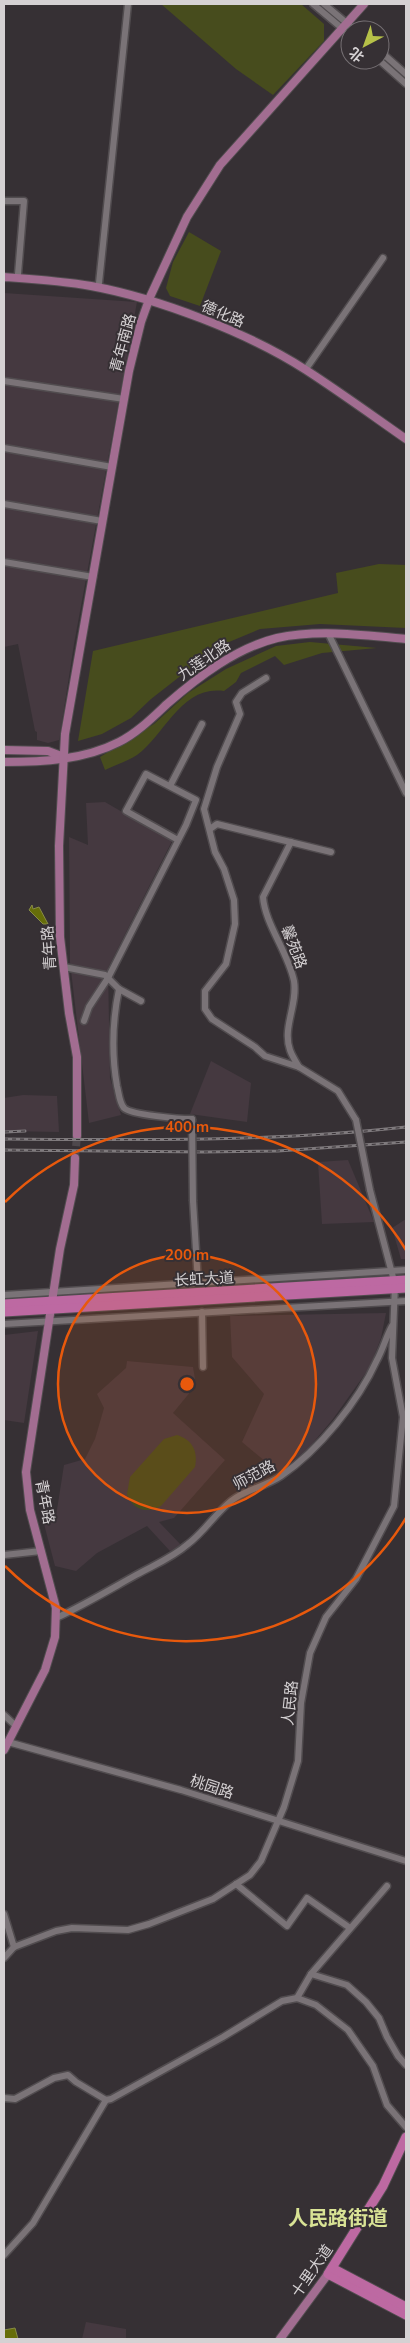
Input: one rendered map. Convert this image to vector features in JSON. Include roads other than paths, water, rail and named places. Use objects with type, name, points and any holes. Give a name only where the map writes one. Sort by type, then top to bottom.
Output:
[{"type":"highway","name":"长虹大道","points":[[4,1312],[52,1306],[406,1280]]},
{"type":"highway","name":"长虹大道","points":[[394,1281],[406,1288]]},
{"type":"highway","name":"长虹大道","points":[[4,1304],[52,1306]]},
{"type":"highway","name":"十里大道","points":[[330,2271],[383,2186],[406,2137]]},
{"type":"highway","points":[[330,2271],[404,2309]]},
{"type":"main road","name":"青年南路","points":[[349,20],[364,4]]},
{"type":"main road","name":"青年南路","points":[[64,757],[65,734],[124,399],[137,338],[150,299],[187,217],[220,166],[340,31]]},
{"type":"main road","name":"德化路","points":[[4,272],[99,283],[198,313],[259,339],[308,366],[406,433]]},
{"type":"main road","name":"德化路","points":[[4,277],[91,286],[150,299],[205,320],[258,344],[305,369],[406,439]]},
{"type":"main road","name":"九莲北路","points":[[4,762],[48,762],[93,752],[120,742],[142,726],[187,687],[237,653],[277,638],[329,634],[406,639]]},
{"type":"main road","points":[[4,750],[48,750],[64,757]]},
{"type":"main road","name":"青年路","points":[[64,757],[59,846],[60,937],[77,1057],[77,1136]]},
{"type":"main road","name":"青年路","points":[[4,1750],[45,1670],[55,1637],[56,1608],[30,1510],[26,1472],[54,1292],[74,1185],[75,1158]]},
{"type":"main road","name":"十里大道","points":[[280,2339],[330,2271]]},
{"type":"main road","points":[[404,2309],[406,2319]]},
{"type":"street","points":[[99,283],[128,4]]},
{"type":"street","points":[[313,4],[340,23]]},
{"type":"street","points":[[324,4],[340,22]]},
{"type":"street","points":[[390,60],[406,74]]},
{"type":"street","points":[[390,70],[406,84]]},
{"type":"street","points":[[4,200],[24,201],[18,274]]},
{"type":"street","points":[[308,366],[383,258]]},
{"type":"street","points":[[4,381],[124,399]]},
{"type":"street","points":[[4,448],[112,467]]},
{"type":"street","points":[[4,504],[102,521]]},
{"type":"street","points":[[4,562],[92,577]]},
{"type":"street","points":[[329,634],[406,793]]},
{"type":"street","points":[[266,678],[242,693],[236,702],[240,714],[217,767],[205,802],[204,809],[216,852],[224,869],[234,900],[235,924],[226,964],[206,991],[205,1010],[212,1019],[255,1047],[265,1056],[299,1067],[338,1091],[356,1120],[370,1190],[394,1281]]},
{"type":"street","points":[[170,786],[202,724]]},
{"type":"street","points":[[84,1021],[89,1008],[108,978],[178,840],[196,800],[146,774],[126,811],[178,840]]},
{"type":"street","points":[[210,829],[217,824],[330,852]]},
{"type":"street","name":"馨苑路","points":[[291,842],[263,897],[264,906],[282,944],[294,980],[295,1000],[289,1026],[289,1036],[290,1048],[299,1067]]},
{"type":"street","points":[[64,967],[104,975],[119,989],[141,1002]]},
{"type":"street","points":[[119,989],[112,1040],[112,1055],[121,1104],[128,1110],[177,1119],[192,1119],[193,1201],[198,1282]]},
{"type":"street","points":[[4,1295],[198,1282],[394,1281],[406,1270]]},
{"type":"street","name":"人民路","points":[[4,1958],[14,1947],[56,1931],[72,1928],[128,1930],[213,1899],[250,1875],[261,1861],[278,1822],[298,1761],[301,1703],[310,1652],[326,1617],[356,1579],[394,1506],[403,1417],[392,1358],[394,1281]]},
{"type":"street","points":[[4,1324],[406,1301]]},
{"type":"street","points":[[202,1312],[204,1367]]},
{"type":"street","name":"师范路","points":[[56,1618],[85,1605],[138,1574],[167,1560],[190,1543],[230,1502],[246,1491],[281,1476],[313,1450],[337,1422],[360,1390],[377,1362],[394,1324]]},
{"type":"street","points":[[4,1555],[41,1551]]},
{"type":"street","points":[[4,1715],[16,1726]]},
{"type":"street","name":"桃园路","points":[[8,1742],[181,1790],[406,1861]]},
{"type":"street","points":[[236,1884],[286,1926],[307,1898],[350,1928]]},
{"type":"street","points":[[297,1998],[311,1974],[387,1886]]},
{"type":"street","points":[[4,1914],[14,1947]]},
{"type":"street","points":[[311,1974],[347,1985],[366,2002],[379,2018],[386,2037],[398,2056],[406,2064]]},
{"type":"street","points":[[4,2255],[33,2223],[106,2100],[135,2087],[282,2001],[297,1998],[316,2005],[348,2030],[373,2066],[387,2105],[406,2127]]},
{"type":"street","points":[[4,2098],[15,2099],[54,2078],[68,2074],[76,2082],[106,2100]]},
{"type":"tunnel","points":[[75,1158],[77,1136]]},
{"type":"railway","points":[[4,1139],[155,1140],[256,1138],[406,1127]]},
{"type":"railway","points":[[5,1132],[25,1131]]},
{"type":"railway","points":[[4,1150],[278,1151],[406,1142]]},
{"type":"district","name":"人民路街道","points":[[338,2218]]}]
